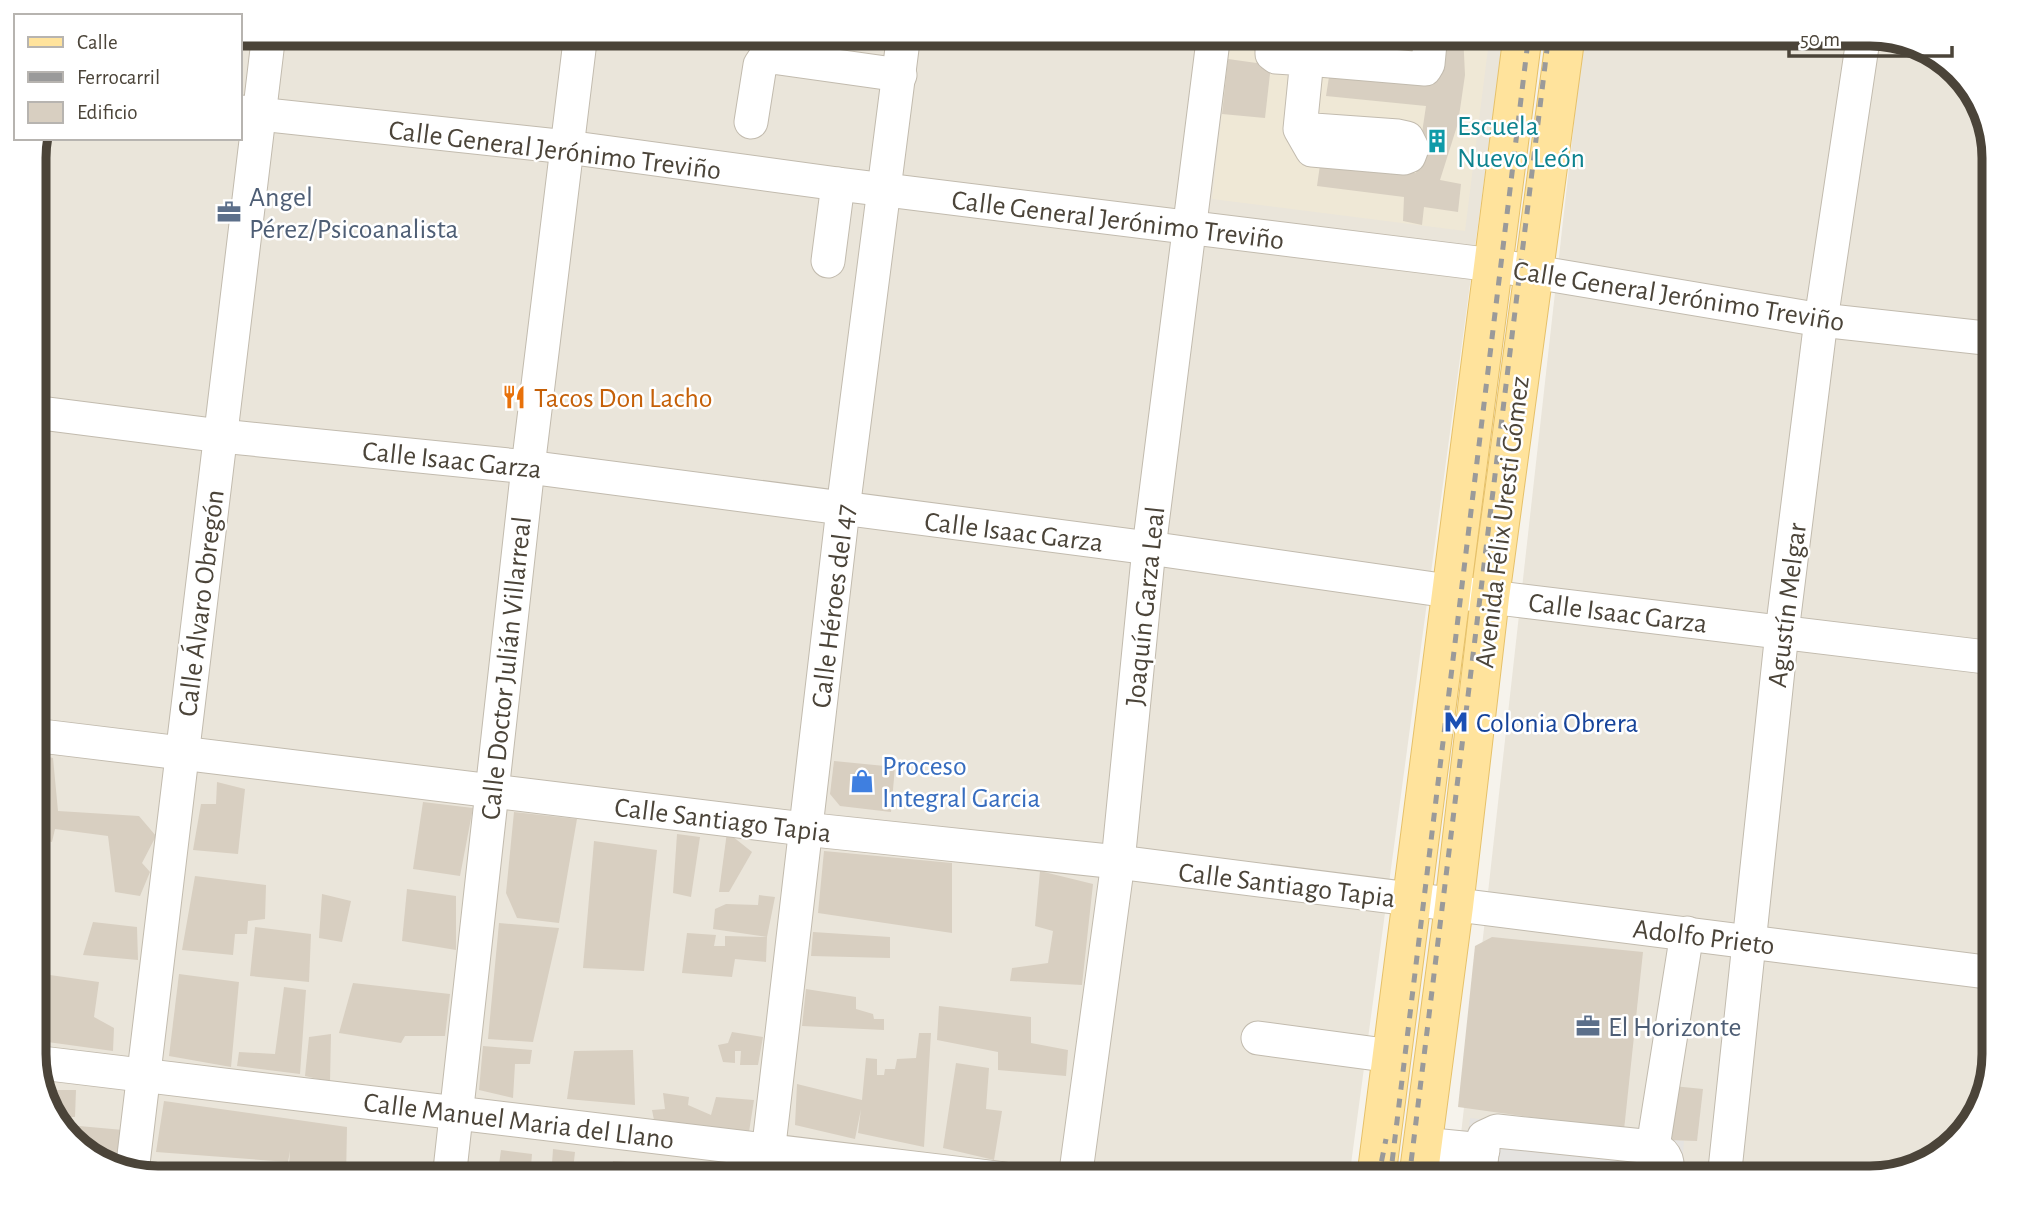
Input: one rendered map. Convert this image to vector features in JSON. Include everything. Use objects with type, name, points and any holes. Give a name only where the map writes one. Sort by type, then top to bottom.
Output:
[{"type":"main road","name":"Avenida Félix Uresti Gómez","points":[[1378,1166],[1521,46]]},
{"type":"main road","name":"Avenida Félix Uresti Gómez","points":[[1420,1164],[1454,906],[1490,597],[1564,46]]},
{"type":"street","name":"Calle Álvaro Obregón","points":[[133,1164],[221,436],[249,114],[266,46]]},
{"type":"street","name":"Calle Doctor Julián Villarreal","points":[[451,1166],[528,467],[579,46]]},
{"type":"street","name":"Calle Héroes del 47","points":[[766,1164],[843,509],[903,46]]},
{"type":"street","name":"Joaquín Garza Leal","points":[[1077,1166],[1118,862],[1149,548],[1212,46]]},
{"type":"street","points":[[1272,46],[1272,54],[1276,57],[1425,69],[1429,64],[1430,46]]},
{"type":"street","name":"Agustín Melgar","points":[[1725,1166],[1782,632],[1821,320],[1862,46]]},
{"type":"street","points":[[751,122],[760,65],[764,59],[772,57],[900,75]]},
{"type":"street","points":[[1300,129],[1307,59]]},
{"type":"street","name":"Calle General Jerónimo Treviño","points":[[249,114],[567,147],[883,190],[1493,265],[1821,320],[1981,337]]},
{"type":"street","points":[[828,261],[838,184]]},
{"type":"street","name":"Calle Isaac Garza","points":[[46,414],[221,436],[528,467],[1149,548],[1490,597],[1982,656]]},
{"type":"street","name":"Calle Santiago Tapia","points":[[46,737],[804,829],[1118,862],[1413,900]]},
{"type":"street","name":"Adolfo Prieto","points":[[1413,900],[1982,971]]},
{"type":"street","points":[[1653,1147],[1687,933]]},
{"type":"street","points":[[1258,1038],[1392,1056]]},
{"type":"street","name":"Calle Manuel Maria del Llano","points":[[46,1063],[458,1112],[766,1164],[798,1166]]},
{"type":"street","points":[[1480,1166],[1484,1137],[1497,1131],[1653,1147],[1661,1150],[1668,1160],[1668,1166]]},
{"type":"street","points":[[1420,1164],[1450,1166]]},
{"type":"shaded area","points":[[242,46],[1502,46],[1351,1166],[143,1166],[115,1158],[102,1151],[78,1134],[69,1123],[51,1090],[46,1062],[47,140],[242,140]]},
{"type":"shaded area","points":[[1230,46],[1488,46],[1465,231],[1212,199]]},
{"type":"shaded area","points":[[1583,46],[1884,46],[1912,54],[1938,69],[1958,89],[1973,115],[1981,150],[1982,1054],[1973,1097],[1958,1123],[1938,1143],[1912,1158],[1884,1166],[1457,1166]]},
{"type":"shaded area","points":[[1470,1118],[1684,1141],[1682,1166],[1464,1166]]},
{"type":"building","name":"Escuela Nuevo León","points":[[1432,46],[1464,46],[1465,75],[1458,123],[1440,180],[1461,184],[1458,212],[1424,207],[1422,225],[1403,221],[1404,197],[1317,186],[1321,158],[1416,173],[1426,106],[1326,96],[1331,64],[1428,74]]},
{"type":"building","points":[[1228,59],[1271,65],[1265,118],[1222,114]]},
{"type":"building","points":[[46,756],[53,758],[58,811],[139,816],[156,836],[142,863],[150,872],[140,896],[115,892],[108,836],[55,829],[52,842],[46,841]]},
{"type":"building","name":"Proceso Integral Garcia","points":[[834,761],[895,767],[891,812],[840,806],[830,794]]},
{"type":"building","points":[[217,782],[245,789],[238,854],[193,850],[201,804],[216,804]]},
{"type":"building","points":[[423,802],[473,808],[460,876],[413,869]]},
{"type":"building","points":[[514,812],[577,819],[559,923],[517,918],[506,893]]},
{"type":"building","points":[[727,832],[752,852],[729,892],[719,892]]},
{"type":"building","points":[[677,834],[700,837],[691,897],[673,893]]},
{"type":"building","points":[[594,841],[657,850],[644,971],[583,968]]},
{"type":"building","points":[[824,851],[952,863],[952,933],[818,913]]},
{"type":"building","points":[[1040,871],[1093,884],[1082,985],[1010,981],[1012,968],[1048,963],[1053,931],[1035,926]]},
{"type":"building","points":[[195,876],[266,885],[265,919],[248,921],[247,934],[235,934],[233,955],[182,950]]},
{"type":"building","points":[[407,889],[456,896],[456,950],[402,941]]},
{"type":"building","points":[[322,894],[351,901],[342,942],[319,938]]},
{"type":"building","points":[[759,895],[775,897],[767,937],[713,929],[715,909],[726,904],[758,905]]},
{"type":"building","points":[[93,922],[137,927],[138,960],[83,955]]},
{"type":"building","points":[[499,923],[559,928],[533,1042],[488,1039]]},
{"type":"building","points":[[255,927],[311,934],[309,982],[250,976]]},
{"type":"building","points":[[813,932],[890,937],[890,958],[811,956]]},
{"type":"building","points":[[687,933],[716,935],[714,946],[725,946],[725,936],[767,937],[766,962],[735,959],[732,977],[682,973]]},
{"type":"building","points":[[1492,937],[1643,952],[1624,1130],[1458,1107],[1475,946]]},
{"type":"building","points":[[46,974],[99,982],[94,1017],[114,1028],[113,1051],[46,1042]]},
{"type":"building","points":[[179,974],[239,982],[231,1067],[169,1056]]},
{"type":"building","points":[[353,983],[450,994],[445,1036],[405,1036],[401,1043],[339,1033]]},
{"type":"building","points":[[284,987],[306,990],[300,1074],[237,1066],[239,1052],[275,1054]]},
{"type":"building","points":[[806,989],[856,997],[856,1009],[873,1014],[874,1019],[884,1019],[884,1030],[802,1026]]},
{"type":"building","points":[[939,1006],[1031,1017],[1031,1043],[1068,1050],[1066,1076],[998,1070],[998,1052],[937,1040]]},
{"type":"building","points":[[732,1032],[763,1037],[758,1065],[740,1065],[741,1051],[735,1051],[735,1063],[723,1062],[718,1045],[728,1043]]},
{"type":"building","points":[[919,1033],[931,1033],[924,1147],[858,1133],[861,1109],[855,1139],[795,1125],[797,1084],[862,1100],[866,1058],[877,1059],[877,1075],[884,1075],[885,1069],[895,1069],[897,1059],[916,1058]]},
{"type":"building","points":[[331,1034],[330,1082],[305,1076],[309,1037]]},
{"type":"building","points":[[483,1046],[532,1050],[530,1064],[515,1064],[513,1098],[479,1090]]},
{"type":"building","points":[[633,1050],[635,1105],[567,1099],[574,1051]]},
{"type":"building","points":[[956,1063],[989,1068],[986,1109],[1002,1111],[994,1160],[943,1148]]},
{"type":"building","points":[[1673,1086],[1703,1089],[1697,1141],[1668,1140]]},
{"type":"building","points":[[51,1090],[76,1090],[75,1117],[65,1117]]},
{"type":"building","points":[[663,1093],[689,1097],[688,1105],[711,1115],[716,1097],[754,1100],[749,1132],[655,1125],[652,1110],[665,1109]]},
{"type":"building","points":[[164,1101],[347,1127],[346,1166],[289,1166],[290,1151],[288,1162],[156,1152]]},
{"type":"building","points":[[71,1125],[123,1130],[118,1159],[89,1143]]},
{"type":"building","points":[[553,1149],[575,1152],[573,1166],[552,1166]]},
{"type":"building","points":[[501,1150],[532,1154],[531,1166],[499,1166]]},
{"type":"building","points":[[613,1161],[655,1164],[655,1166],[613,1166]]},
{"type":"railway","points":[[1392,1166],[1527,46]]},
{"type":"railway","points":[[1411,1166],[1547,46]]},
{"type":"railway","points":[[1381,1166],[1386,1139]]},
{"type":"place","name":"Escuela Nuevo León","points":[[1437,141]]},
{"type":"place","name":"Angel Pérez/Psicoanalista","points":[[229,212]]},
{"type":"place","name":"Tacos Don Lacho","points":[[514,397]]},
{"type":"place","name":"Colonia Obrera","points":[[1456,722]]},
{"type":"place","name":"Proceso Integral Garcia","points":[[862,781]]},
{"type":"place","name":"El Horizonte","points":[[1588,1026]]}]
